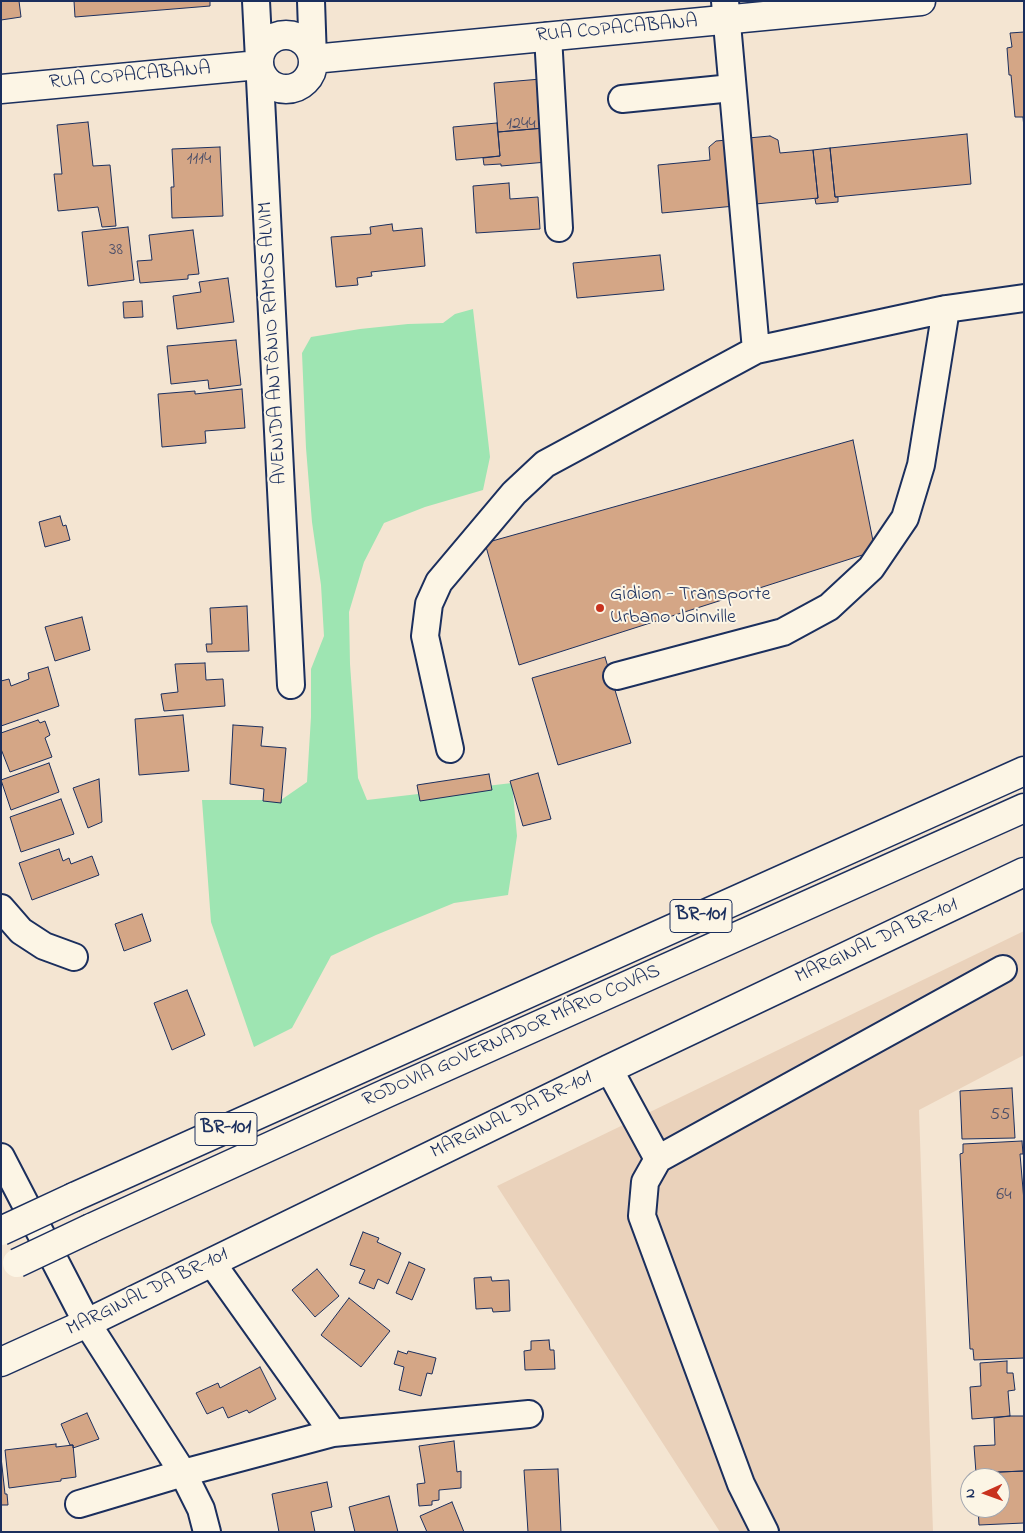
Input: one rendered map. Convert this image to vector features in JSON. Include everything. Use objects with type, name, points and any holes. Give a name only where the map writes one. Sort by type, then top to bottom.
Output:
[{"type":"main road","name":"RUA COPACABANA","points":[[313,59],[548,36],[726,10],[921,1]]},
{"type":"main road","points":[[288,35],[297,37],[305,43],[313,59],[313,68],[310,76],[304,83],[289,89],[280,89],[273,86],[266,80],[259,64],[260,55],[264,47],[271,40],[279,36],[288,35]]},
{"type":"main road","name":"RUA COPACABANA","points":[[1,89],[259,64]]},
{"type":"main road","name":"RODOVIA GOVERNADOR MÁRIO COVAS","points":[[1,1230],[1024,771]]},
{"type":"main road","name":"RODOVIA GOVERNADOR MÁRIO COVAS","points":[[9,1266],[405,1085],[1024,808]]},
{"type":"main road","name":"MARGINAL DA BR-101","points":[[1,1362],[87,1323],[609,1069],[1024,872]]},
{"type":"street","name":"AVENIDA ANTÔNIO RAMOS ALVIM","points":[[256,1],[291,685]]},
{"type":"street","points":[[311,1],[313,59]]},
{"type":"street","points":[[726,10],[756,350]]},
{"type":"street","points":[[548,36],[559,228]]},
{"type":"street","points":[[622,99],[732,88]]},
{"type":"street","points":[[450,749],[425,636],[429,604],[439,582],[514,493],[545,464],[756,350],[946,309],[1024,298]]},
{"type":"street","points":[[617,676],[783,632],[829,607],[871,568],[904,518],[921,465],[946,309]]},
{"type":"street","points":[[1,908],[21,931],[44,946],[74,957]]},
{"type":"street","points":[[764,1532],[741,1484],[642,1216],[645,1182],[658,1159],[1003,969]]},
{"type":"street","points":[[609,1069],[658,1159]]},
{"type":"street","points":[[1,1157],[87,1323],[183,1473],[201,1509],[207,1532]]},
{"type":"street","points":[[212,1263],[333,1433]]},
{"type":"street","points":[[79,1504],[183,1473],[333,1433],[528,1414]]},
{"type":"shaded area","points":[[1024,931],[1024,1055],[919,1110],[933,1532],[720,1532],[497,1186]]},
{"type":"green space","points":[[473,309],[490,457],[483,490],[425,507],[384,523],[364,562],[349,612],[350,664],[358,778],[367,800],[512,783],[517,836],[508,895],[454,903],[331,956],[292,1028],[254,1047],[211,922],[202,800],[281,800],[307,782],[311,717],[311,669],[324,636],[321,585],[312,522],[306,448],[302,353],[311,337],[360,329],[408,324],[443,323],[455,314]]},
{"type":"building","points":[[1,1],[19,1],[21,17],[1,20]]},
{"type":"building","points":[[74,1],[210,1],[210,6],[75,17]]},
{"type":"building","points":[[1024,32],[1024,128],[1023,117],[1015,117],[1007,48],[1012,47],[1010,33]]},
{"type":"building","points":[[541,79],[544,128],[498,132],[494,83]]},
{"type":"building","points":[[88,122],[93,166],[110,165],[116,226],[102,227],[98,207],[58,211],[54,174],[62,174],[57,125]]},
{"type":"building","points":[[497,123],[500,156],[456,160],[453,127]]},
{"type":"building","points":[[544,128],[547,162],[501,166],[501,164],[484,165],[483,158],[500,156],[498,132]]},
{"type":"building","points":[[967,134],[971,184],[835,197],[830,148]]},
{"type":"building","points":[[770,136],[778,140],[780,153],[813,150],[818,198],[662,213],[658,165],[710,160],[709,147],[716,141]]},
{"type":"building","points":[[220,147],[223,216],[172,218],[171,187],[174,187],[172,149]]},
{"type":"building","points":[[830,148],[835,197],[838,197],[838,202],[816,204],[815,199],[818,198],[813,150]]},
{"type":"building","points":[[509,183],[510,199],[538,197],[540,229],[476,233],[473,186]]},
{"type":"building","points":[[392,224],[393,231],[422,228],[425,266],[371,272],[372,276],[357,278],[358,285],[336,287],[331,237],[371,234],[370,227]]},
{"type":"building","points":[[128,227],[134,280],[88,286],[82,232]]},
{"type":"building","points":[[193,230],[199,274],[188,275],[188,279],[140,283],[137,261],[152,260],[149,235]]},
{"type":"building","points":[[660,255],[664,290],[577,298],[573,263]]},
{"type":"building","points":[[228,278],[234,322],[177,329],[173,296],[201,292],[199,282]]},
{"type":"building","points":[[142,301],[143,317],[124,318],[123,302]]},
{"type":"building","points":[[236,340],[241,385],[209,389],[208,380],[171,384],[167,346]]},
{"type":"building","points":[[242,389],[245,428],[205,431],[206,443],[162,447],[158,394],[195,391],[195,394]]},
{"type":"building","name":"Gidion - Transporte Urbano Joinville","points":[[853,440],[875,551],[519,665],[485,543]]},
{"type":"building","points":[[60,516],[63,526],[66,525],[70,540],[45,547],[39,522]]},
{"type":"building","points":[[247,606],[249,651],[207,652],[206,644],[212,644],[210,608]]},
{"type":"building","points":[[82,617],[90,650],[55,661],[45,627]]},
{"type":"building","points":[[605,657],[631,743],[558,765],[532,678]]},
{"type":"building","points":[[205,663],[206,680],[223,679],[225,706],[164,711],[161,694],[178,692],[175,664]]},
{"type":"building","points":[[48,667],[59,706],[1,726],[1,681],[9,679],[11,686],[29,679],[28,673]]},
{"type":"building","points":[[183,715],[189,771],[139,775],[135,719]]},
{"type":"building","points":[[38,720],[40,723],[45,721],[50,735],[45,738],[52,757],[10,772],[1,749],[1,733]]},
{"type":"building","points":[[233,725],[263,727],[261,746],[286,748],[281,803],[263,801],[264,789],[230,784]]},
{"type":"building","points":[[49,763],[59,792],[11,810],[1,780]]},
{"type":"building","points":[[538,773],[551,819],[523,826],[510,781]]},
{"type":"building","points":[[489,774],[492,790],[420,801],[417,785]]},
{"type":"building","points":[[99,779],[102,822],[88,828],[73,788]]},
{"type":"building","points":[[61,799],[74,834],[21,852],[10,817]]},
{"type":"building","points":[[59,849],[63,861],[69,858],[71,864],[92,856],[99,875],[32,900],[19,863]]},
{"type":"building","points":[[142,914],[151,941],[124,951],[115,924]]},
{"type":"building","points":[[187,990],[205,1035],[172,1050],[154,1003]]},
{"type":"building","points":[[1012,1088],[1015,1138],[962,1139],[960,1091]]},
{"type":"building","points":[[1022,1141],[1023,1154],[1020,1154],[1024,1201],[1024,1358],[974,1360],[973,1349],[970,1349],[960,1154],[963,1153],[963,1144]]},
{"type":"building","points":[[363,1232],[379,1238],[377,1242],[401,1253],[388,1284],[378,1279],[374,1289],[359,1283],[365,1270],[350,1265]]},
{"type":"building","points":[[409,1262],[425,1269],[412,1300],[396,1293]]},
{"type":"building","points":[[317,1269],[339,1296],[315,1317],[292,1290]]},
{"type":"building","points":[[491,1277],[492,1281],[509,1280],[510,1311],[493,1312],[492,1308],[476,1309],[474,1278]]},
{"type":"building","points":[[349,1298],[390,1331],[361,1367],[321,1335]]},
{"type":"building","points":[[549,1340],[550,1350],[554,1350],[555,1369],[525,1370],[524,1351],[531,1350],[531,1341]]},
{"type":"building","points":[[398,1351],[407,1354],[408,1351],[436,1358],[432,1374],[427,1373],[421,1396],[399,1390],[404,1367],[394,1364]]},
{"type":"building","points":[[1007,1361],[1007,1373],[1013,1373],[1015,1390],[1008,1391],[1010,1416],[972,1419],[970,1387],[981,1386],[980,1363]]},
{"type":"building","points":[[260,1367],[276,1399],[249,1413],[247,1410],[228,1418],[223,1407],[207,1414],[196,1393],[218,1383],[220,1388]]},
{"type":"building","points":[[87,1413],[99,1439],[73,1448],[61,1424]]},
{"type":"building","points":[[1024,1416],[1024,1471],[1010,1472],[1010,1468],[976,1468],[974,1446],[995,1445],[994,1418]]},
{"type":"building","points":[[454,1441],[457,1472],[461,1471],[461,1488],[439,1490],[439,1500],[432,1501],[432,1505],[419,1506],[417,1484],[425,1483],[419,1446]]},
{"type":"building","points":[[56,1444],[56,1447],[73,1445],[76,1477],[61,1479],[61,1481],[9,1488],[5,1450]]},
{"type":"building","points":[[1,1457],[5,1494],[7,1494],[8,1505],[1,1505]]},
{"type":"building","points":[[558,1469],[561,1532],[528,1532],[524,1470]]},
{"type":"building","points":[[1024,1471],[1024,1523],[979,1525],[979,1518],[1010,1518],[1010,1472]]},
{"type":"building","points":[[327,1482],[332,1507],[311,1512],[315,1532],[279,1532],[272,1494]]},
{"type":"building","points":[[389,1496],[398,1532],[355,1532],[349,1507]]},
{"type":"building","points":[[452,1502],[464,1532],[427,1532],[420,1516]]},
{"type":"place","name":"Gidion - Transporte Urbano Joinville","points":[[600,608]]}]
